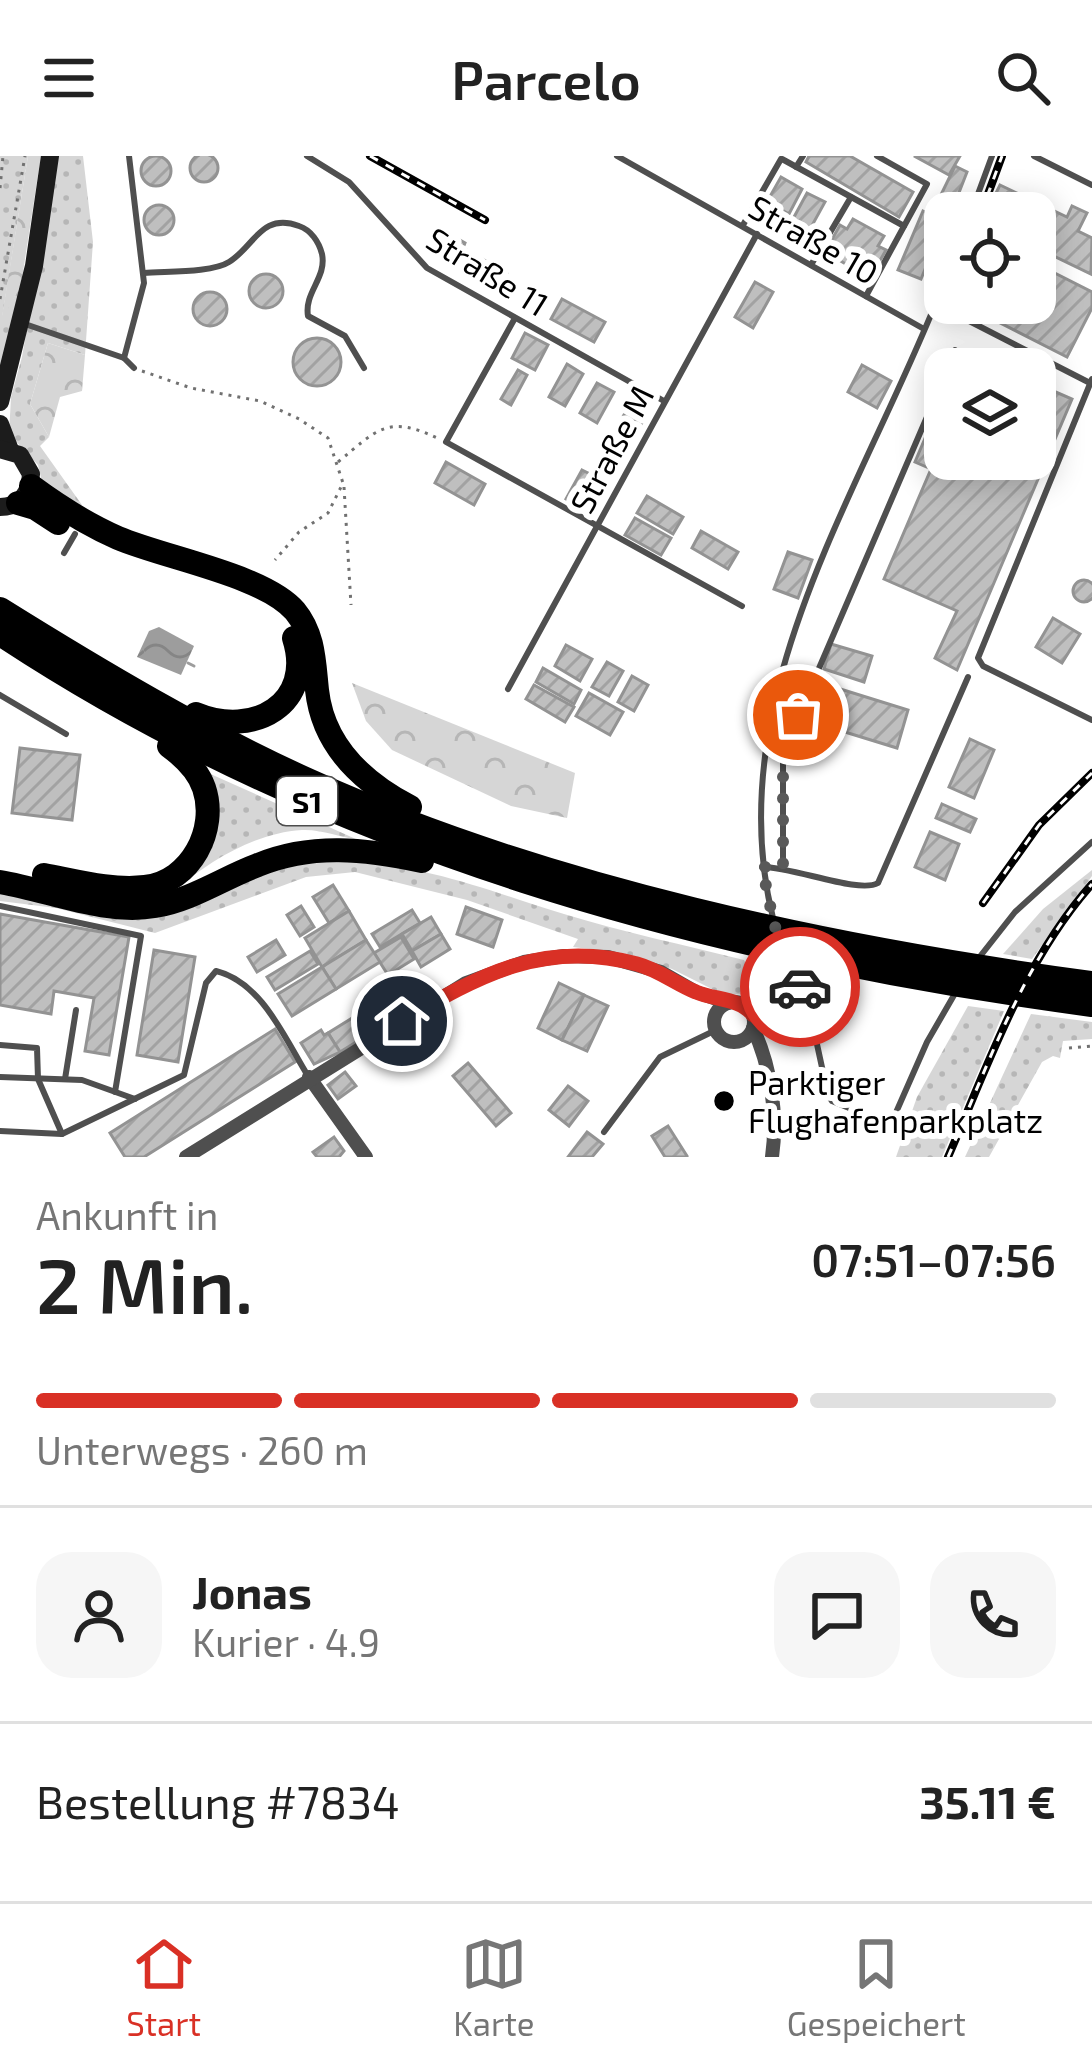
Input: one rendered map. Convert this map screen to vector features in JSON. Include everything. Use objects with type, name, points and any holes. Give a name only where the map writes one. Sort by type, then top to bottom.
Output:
[{"type":"highway","points":[[16,499],[35,508],[70,543],[254,599],[282,617],[292,631],[298,670],[291,692],[276,710],[257,720],[234,723],[171,712]]},
{"type":"highway","points":[[16,499],[278,596],[306,628],[325,725],[340,752],[385,794],[444,822],[456,837]]},
{"type":"highway","name":"S1","points":[[0,609],[171,712],[313,782],[456,837],[687,916],[819,947],[1049,988],[1092,1005]]},
{"type":"highway","name":"S1","points":[[0,634],[130,714],[305,800],[414,846],[600,905],[687,916]]},
{"type":"highway","points":[[0,868],[149,887],[187,865],[207,828],[203,784],[192,765],[130,714]]},
{"type":"highway","points":[[0,882],[121,907],[153,907],[185,898],[261,863],[304,852],[343,849],[460,871],[490,870]]},
{"type":"highway","name":"S1","points":[[1049,988],[1092,983]]},
{"type":"main road","points":[[0,402],[21,323],[50,156]]},
{"type":"main road","points":[[0,424],[5,450],[28,464],[16,499]]},
{"type":"street","points":[[186,1157],[466,983],[524,962],[564,956],[608,958],[661,972],[696,992],[743,1004],[764,1052],[774,1107],[772,1157]]},
{"type":"street","points":[[696,992],[729,1042],[763,1064]]},
{"type":"street","points":[[715,1025],[728,1003]]},
{"type":"street","points":[[729,1042],[746,1039],[753,1022]]},
{"type":"street","points":[[309,1077],[366,1157]]},
{"type":"lane","points":[[124,358],[139,311],[144,273],[129,156]]},
{"type":"lane","name":"Straße 11","points":[[307,156],[349,182],[428,268],[664,401]]},
{"type":"lane","name":"Straße 10","points":[[617,156],[924,329]]},
{"type":"lane","points":[[796,167],[803,156]]},
{"type":"lane","points":[[866,296],[927,184],[877,156]]},
{"type":"lane","points":[[978,192],[992,156]]},
{"type":"lane","points":[[1034,156],[1092,184]]},
{"type":"lane","points":[[742,226],[783,157],[904,226]]},
{"type":"lane","points":[[812,265],[851,197]]},
{"type":"lane","points":[[144,273],[226,264],[266,226],[299,226],[312,235],[323,258],[320,278],[308,299],[308,316],[345,336],[364,368]]},
{"type":"lane","name":"Straße M","points":[[508,689],[758,234]]},
{"type":"lane","points":[[515,318],[446,442],[742,606]]},
{"type":"lane","points":[[21,323],[124,358],[134,368]]},
{"type":"lane","points":[[926,324],[809,593],[780,685],[762,772],[762,867],[774,924],[819,1042],[832,1101],[892,1118],[927,1042],[991,938],[1092,842]]},
{"type":"lane","points":[[976,324],[1091,381],[978,658],[983,666],[1092,719]]},
{"type":"lane","points":[[783,867],[783,752],[924,423]]},
{"type":"lane","points":[[762,867],[783,867],[862,889],[878,883],[968,677]]},
{"type":"lane","points":[[0,695],[66,734]]},
{"type":"lane","points":[[0,906],[141,936],[115,1092]]},
{"type":"lane","points":[[0,1131],[62,1134],[184,1075],[206,983],[216,971],[251,988],[309,1077]]},
{"type":"lane","points":[[753,1022],[801,991]]},
{"type":"lane","points":[[65,1079],[76,1010]]},
{"type":"lane","points":[[604,1132],[660,1057],[715,1025]]},
{"type":"lane","points":[[0,1045],[37,1048],[38,1078],[62,1134]]},
{"type":"lane","points":[[0,1077],[82,1080],[139,1100]]},
{"type":"path","points":[[0,188],[3,156]]},
{"type":"path","points":[[0,299],[25,156]]},
{"type":"path","points":[[134,368],[191,388],[260,401],[299,418],[328,439],[344,483],[351,605]]},
{"type":"path","points":[[337,463],[375,431],[408,424],[446,442]]},
{"type":"path","points":[[275,560],[299,532],[328,513],[344,483]]},
{"type":"path","points":[[1069,1048],[1092,1046]]},
{"type":"green space","points":[[0,156],[28,156],[2,318],[21,285],[0,377]]},
{"type":"green space","points":[[28,156],[41,156],[21,285],[1,322]]},
{"type":"green space","points":[[57,156],[83,156],[93,242],[85,355],[48,343],[30,404],[49,437],[40,446],[82,505],[68,507],[43,486],[38,465],[9,434],[11,397]]},
{"type":"green space","points":[[48,343],[85,355],[82,391],[60,397],[49,437],[30,404]]},
{"type":"green space","points":[[352,683],[575,773],[567,818],[511,806],[392,750],[366,721]]},
{"type":"green space","points":[[206,772],[358,840],[309,830],[267,836],[203,868],[175,890],[188,873]]},
{"type":"green space","points":[[348,862],[432,874],[586,921],[744,960],[762,1000],[724,995],[672,969],[622,953],[573,947],[578,939],[467,900],[355,872],[306,877],[155,933],[56,908],[0,901],[0,889],[98,910],[292,864]]},
{"type":"green space","points":[[1092,870],[1032,959],[1003,954],[1043,909]]},
{"type":"green space","points":[[968,1006],[1004,1011],[942,1157],[896,1157],[917,1097]]},
{"type":"green space","points":[[1031,1014],[1092,1022],[1092,1039],[1063,1041],[1060,1058],[1042,1062],[989,1157],[965,1157]]},
{"type":"water","points":[[159,627],[194,646],[181,675],[137,657],[149,631]]},
{"type":"building","points":[[204,154],[214,158],[218,168],[214,178],[204,182],[194,178],[190,168],[194,158]]},
{"type":"building","points":[[156,156],[167,160],[171,171],[167,182],[156,186],[145,182],[141,171],[145,160]]},
{"type":"building","points":[[809,156],[850,156],[913,192],[899,217],[806,162]]},
{"type":"building","points":[[914,156],[960,156],[949,175]]},
{"type":"building","points":[[955,166],[967,172],[959,192],[942,192]]},
{"type":"building","points":[[781,177],[802,189],[789,214],[782,210],[775,223],[760,214]]},
{"type":"building","points":[[807,193],[825,202],[804,240],[787,230]]},
{"type":"building","points":[[159,205],[170,209],[174,220],[170,231],[159,235],[148,231],[144,220],[148,209]]},
{"type":"building","points":[[1072,206],[1087,213],[1078,231],[1092,238],[1091,274],[1056,257],[1056,212],[1067,217]]},
{"type":"building","points":[[923,211],[921,279],[898,270]]},
{"type":"building","points":[[853,219],[884,236],[878,246],[886,250],[870,278],[825,252],[840,225],[847,229]]},
{"type":"building","points":[[442,230],[507,273],[501,283],[434,246]]},
{"type":"building","points":[[266,274],[278,279],[283,291],[278,303],[266,308],[254,303],[249,291],[254,279]]},
{"type":"building","points":[[1056,274],[1092,292],[1092,308],[1067,357],[1002,324],[1056,324]]},
{"type":"building","points":[[755,282],[773,292],[753,328],[735,317]]},
{"type":"building","points":[[210,292],[222,297],[227,309],[222,321],[210,326],[198,321],[193,309],[198,297]]},
{"type":"building","points":[[562,299],[605,322],[594,342],[551,319]]},
{"type":"building","points":[[525,333],[548,345],[535,370],[512,358]]},
{"type":"building","points":[[317,338],[334,345],[341,362],[334,379],[317,386],[300,379],[293,362],[300,345]]},
{"type":"building","points":[[567,364],[583,374],[565,406],[549,397]]},
{"type":"building","points":[[862,365],[891,381],[877,408],[848,392]]},
{"type":"building","points":[[518,370],[527,375],[511,405],[501,399]]},
{"type":"building","points":[[597,383],[614,392],[597,423],[580,413]]},
{"type":"building","points":[[1056,392],[1072,399],[1056,437]]},
{"type":"building","points":[[629,406],[646,415],[629,446],[612,436]]},
{"type":"building","points":[[924,441],[924,466],[915,462]]},
{"type":"building","points":[[446,462],[485,484],[474,505],[435,483]]},
{"type":"building","points":[[582,470],[600,479],[583,509],[566,499]]},
{"type":"building","points":[[926,480],[1038,480],[957,670],[935,658],[957,611],[884,579]]},
{"type":"building","points":[[647,496],[683,517],[673,534],[637,513]]},
{"type":"building","points":[[635,518],[671,538],[661,555],[625,535]]},
{"type":"building","points":[[701,531],[738,552],[728,569],[692,548]]},
{"type":"building","points":[[788,552],[812,560],[798,598],[774,589]]},
{"type":"building","points":[[1076,583],[1092,583],[1092,599],[1076,599]]},
{"type":"building","points":[[1053,618],[1080,634],[1062,663],[1036,647]]},
{"type":"building","points":[[831,644],[872,656],[864,682],[824,669]]},
{"type":"building","points":[[566,645],[592,659],[580,681],[555,666]]},
{"type":"building","points":[[607,662],[623,671],[609,696],[592,687]]},
{"type":"building","points":[[543,668],[581,690],[574,704],[536,682]]},
{"type":"building","points":[[632,676],[648,685],[634,711],[618,702]]},
{"type":"building","points":[[821,683],[908,710],[897,748],[809,721]]},
{"type":"building","points":[[534,685],[574,707],[565,722],[526,699]]},
{"type":"building","points":[[589,693],[623,712],[610,735],[576,716]]},
{"type":"building","points":[[970,739],[994,750],[974,798],[949,787]]},
{"type":"building","points":[[20,748],[80,755],[72,820],[12,813]]},
{"type":"building","points":[[942,804],[976,819],[970,832],[936,818]]},
{"type":"building","points":[[930,832],[959,844],[945,880],[915,867]]},
{"type":"building","points":[[333,885],[349,911],[329,923],[313,897]]},
{"type":"building","points":[[301,906],[314,927],[300,936],[287,915]]},
{"type":"building","points":[[466,907],[502,920],[493,947],[457,934]]},
{"type":"building","points":[[412,910],[420,923],[380,947],[372,934]]},
{"type":"building","points":[[349,911],[366,940],[322,967],[305,938]]},
{"type":"building","points":[[0,914],[129,937],[109,1055],[85,1051],[94,998],[54,991],[51,1014],[0,1005]]},
{"type":"building","points":[[431,917],[441,934],[412,951],[402,934]]},
{"type":"building","points":[[441,934],[450,949],[421,967],[412,951]]},
{"type":"building","points":[[401,937],[414,959],[388,975],[374,953]]},
{"type":"building","points":[[276,940],[285,955],[257,972],[248,957]]},
{"type":"building","points":[[366,940],[380,962],[336,989],[322,967]]},
{"type":"building","points":[[154,950],[195,957],[178,1062],[137,1055]]},
{"type":"building","points":[[310,951],[318,964],[275,990],[267,977]]},
{"type":"building","points":[[322,967],[336,989],[292,1016],[278,994]]},
{"type":"building","points":[[559,983],[584,995],[562,1040],[538,1028]]},
{"type":"building","points":[[391,994],[403,1013],[340,1052],[328,1033]]},
{"type":"building","points":[[584,995],[608,1006],[587,1051],[562,1040]]},
{"type":"building","points":[[275,1029],[295,1062],[144,1157],[125,1157],[110,1133]]},
{"type":"building","points":[[321,1030],[340,1052],[314,1064],[301,1043]]},
{"type":"building","points":[[468,1063],[511,1113],[496,1126],[453,1076]]},
{"type":"building","points":[[345,1072],[356,1086],[338,1099],[328,1085]]},
{"type":"building","points":[[568,1086],[588,1101],[569,1126],[549,1110]]},
{"type":"building","points":[[668,1126],[686,1157],[665,1157],[652,1136]]},
{"type":"building","points":[[587,1132],[603,1144],[592,1157],[568,1157]]},
{"type":"building","points":[[334,1137],[344,1151],[339,1157],[317,1157],[313,1152]]},
{"type":"waterway","points":[[188,663],[194,666]]},
{"type":"railway","points":[[370,156],[485,220]]},
{"type":"railway","points":[[989,192],[1002,156]]},
{"type":"railway","points":[[983,903],[1039,825],[1092,773]]},
{"type":"railway","points":[[948,1157],[1027,980],[1092,884]]},
{"type":"way so far","points":[[798,715],[783,752],[783,867],[762,867],[774,924],[800,987]]},
{"type":"place","name":"Parktiger Flughafenparkplatz","points":[[724,1101]]},
{"type":"route","points":[[402,1021],[488,972],[564,956],[639,964],[696,992],[743,1004],[753,1015],[801,991],[800,987]]}]
